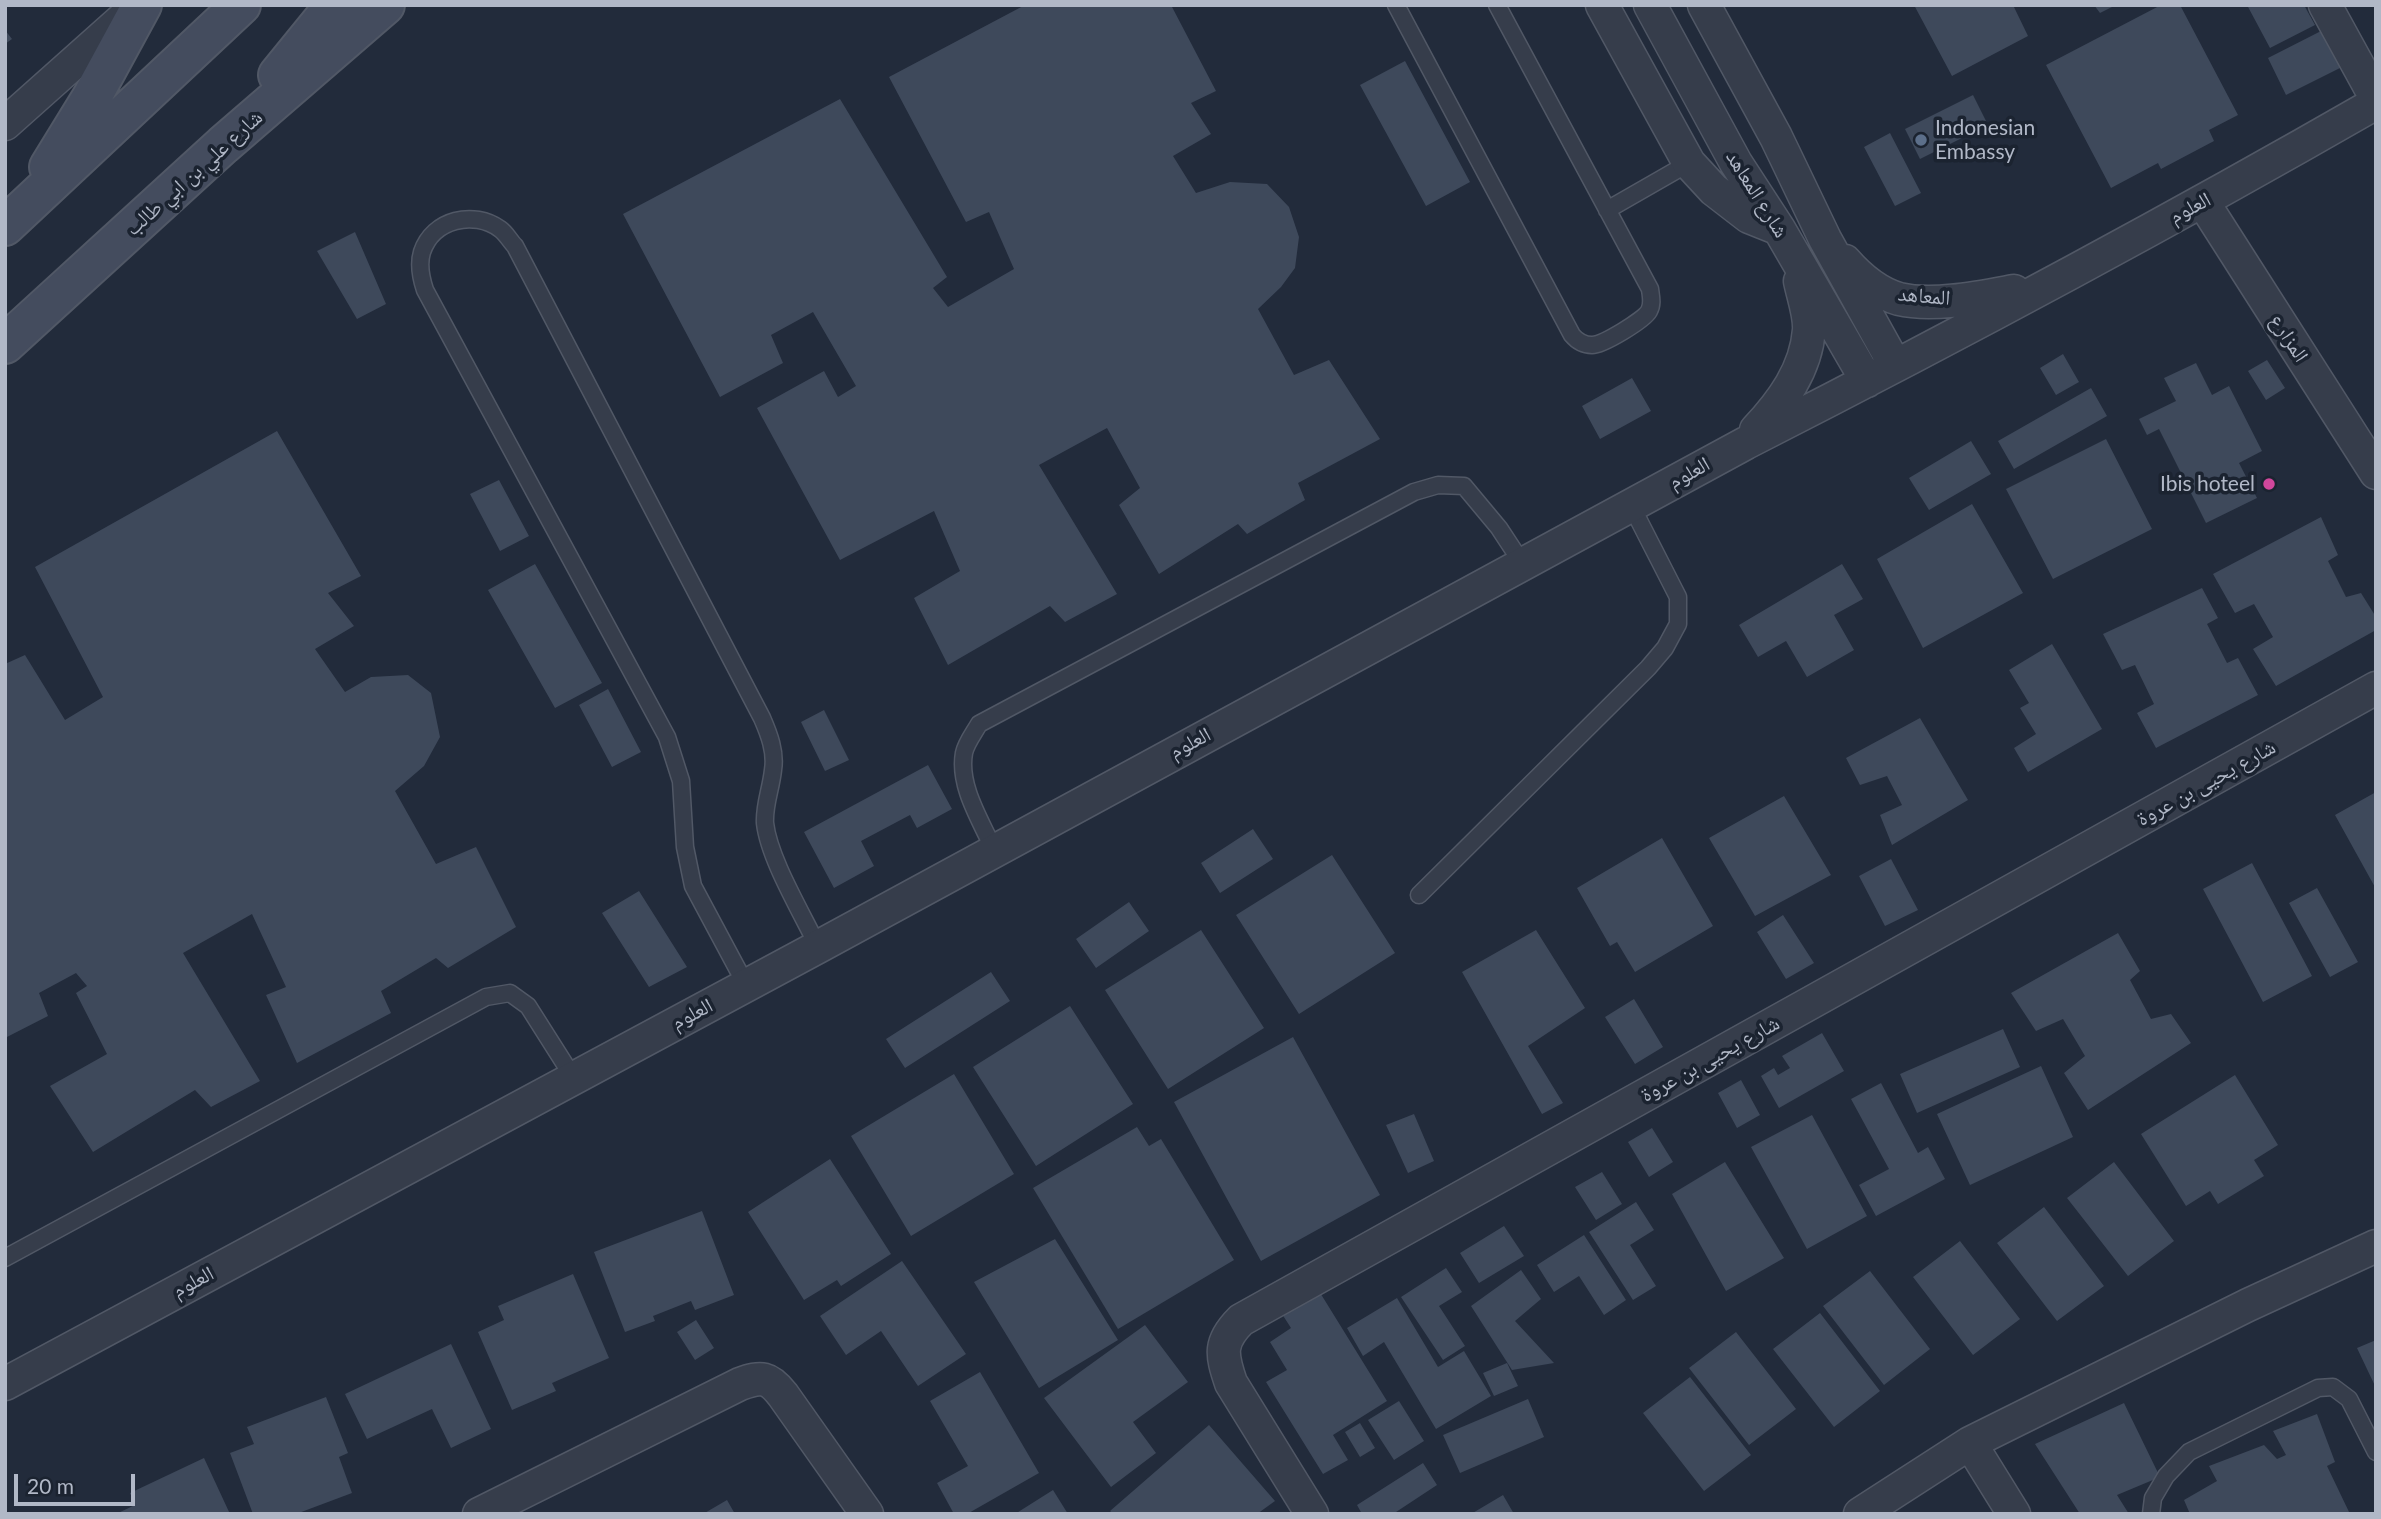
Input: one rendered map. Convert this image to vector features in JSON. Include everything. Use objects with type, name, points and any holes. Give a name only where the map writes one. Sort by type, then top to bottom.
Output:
[{"type":"main road","points":[[14,218],[92,97],[140,5]]},
{"type":"main road","points":[[14,218],[241,5]]},
{"type":"main road","points":[[223,145],[335,5]]},
{"type":"main road","name":"شارع علي بن ابي طالب","points":[[5,344],[223,145],[385,5]]},
{"type":"street","points":[[5,124],[140,5]]},
{"type":"street","points":[[1602,5],[1689,163],[1714,190],[1749,217],[1779,229]]},
{"type":"street","name":"شارع المعاهد","points":[[1650,5],[1736,163],[1779,229],[1867,381]]},
{"type":"street","name":"شارع المعاهد","points":[[1704,5],[1776,137],[1825,239],[1895,365]]},
{"type":"street","points":[[2325,5],[2376,100]]},
{"type":"street","name":"العلوم","points":[[5,1384],[818,947],[1745,443],[2203,202],[2376,100]]},
{"type":"street","name":"المزارع","points":[[2203,202],[2376,473]]},
{"type":"street","name":"المعاهد","points":[[1825,239],[1862,279],[1898,299],[1970,299],[2043,286]]},
{"type":"street","points":[[1745,443],[1782,402],[1800,368],[1809,329],[1795,256]]},
{"type":"street","name":"شارع يحيى بن عروة","points":[[1312,1514],[1231,1383],[1224,1364],[1223,1347],[1227,1334],[1241,1320],[2376,688]]},
{"type":"street","points":[[1860,1514],[1970,1443],[2248,1305],[2376,1246]]},
{"type":"street","points":[[479,1514],[757,1378],[773,1382],[867,1514]]},
{"type":"street","points":[[1970,1443],[2014,1514]]},
{"type":"lane","points":[[1396,5],[1572,335],[1578,341],[1591,345],[1642,320],[1652,301],[1650,289],[1497,5]]},
{"type":"lane","points":[[1607,210],[1689,163]]},
{"type":"lane","points":[[746,985],[693,886],[685,847],[681,781],[667,737],[425,290],[419,272],[422,252],[432,235],[447,223],[466,218],[486,221],[503,231],[515,246],[762,718],[773,756],[774,770],[766,800],[768,841],[818,947]]},
{"type":"lane","points":[[994,850],[963,775],[964,751],[979,724],[1414,492],[1438,485],[1464,486],[1499,528],[1522,563]]},
{"type":"lane","points":[[1419,895],[1665,648],[1678,624],[1678,597],[1631,505]]},
{"type":"lane","points":[[5,1258],[486,997],[510,993],[528,1006],[573,1077]]},
{"type":"lane","points":[[2151,1514],[2153,1498],[2166,1476],[2189,1452],[2318,1388],[2333,1387],[2368,1417],[2376,1452]]},
{"type":"building","points":[[1025,5],[1171,5],[1216,91],[1191,103],[1211,134],[1173,156],[1196,193],[1230,182],[1267,184],[1289,207],[1299,237],[1295,268],[1281,287],[1258,309],[1294,375],[1329,360],[1380,439],[1298,483],[1305,500],[1247,534],[1238,524],[1159,574],[1119,505],[1140,488],[1107,428],[1039,465],[1117,594],[1065,622],[1050,606],[948,665],[914,598],[960,571],[934,511],[840,560],[757,408],[824,371],[838,397],[856,386],[813,312],[771,335],[783,363],[720,397],[623,214],[840,99],[947,277],[933,288],[948,307],[1014,269],[989,212],[966,222],[889,77]]},
{"type":"building","points":[[1914,5],[2013,5],[2028,36],[1952,76]]},
{"type":"building","points":[[2094,5],[2116,5],[2100,13]]},
{"type":"building","points":[[2161,5],[2180,5],[2238,115],[2209,130],[2214,141],[2161,169],[2158,163],[2111,188],[2046,65]]},
{"type":"building","points":[[2247,5],[2304,5],[2315,25],[2270,48]]},
{"type":"building","points":[[5,30],[12,39],[5,44]]},
{"type":"building","points":[[2323,30],[2342,67],[2286,95],[2268,58]]},
{"type":"building","points":[[1405,61],[1470,182],[1426,206],[1360,85]]},
{"type":"building","points":[[1973,95],[1988,125],[1920,159],[1905,129]]},
{"type":"building","points":[[1890,133],[1921,193],[1895,206],[1864,147]]},
{"type":"building","points":[[355,232],[386,304],[357,319],[317,251]]},
{"type":"building","points":[[2063,354],[2079,382],[2056,395],[2040,368]]},
{"type":"building","points":[[2267,360],[2285,388],[2266,400],[2248,371]]},
{"type":"building","points":[[2196,363],[2212,395],[2229,386],[2262,451],[2239,463],[2257,498],[2206,523],[2159,429],[2147,435],[2139,419],[2176,401],[2164,378]]},
{"type":"building","points":[[1632,378],[1651,411],[1600,439],[1582,406]]},
{"type":"building","points":[[2091,388],[2107,416],[2014,469],[1998,441]]},
{"type":"building","points":[[277,431],[361,576],[328,593],[354,626],[315,649],[345,692],[371,677],[408,675],[431,693],[440,737],[424,766],[395,791],[436,864],[476,847],[516,927],[448,968],[436,958],[381,991],[391,1013],[297,1063],[266,995],[286,987],[252,914],[183,953],[260,1081],[211,1107],[195,1090],[93,1152],[50,1086],[107,1054],[76,993],[87,986],[76,973],[39,993],[48,1016],[5,1038],[5,664],[25,655],[65,720],[103,697],[35,567]]},
{"type":"building","points":[[2106,439],[2152,529],[2053,579],[2006,489]]},
{"type":"building","points":[[1971,441],[1991,474],[1929,510],[1909,478]]},
{"type":"building","points":[[499,480],[529,536],[500,551],[470,494]]},
{"type":"building","points":[[1972,504],[2023,593],[1923,648],[1877,559]]},
{"type":"building","points":[[2321,517],[2338,555],[2328,561],[2346,597],[2361,593],[2376,617],[2376,630],[2276,686],[2253,649],[2273,637],[2254,604],[2235,613],[2213,574]]},
{"type":"building","points":[[535,564],[602,683],[555,708],[488,590]]},
{"type":"building","points":[[1842,564],[1863,599],[1834,615],[1854,650],[1807,677],[1786,641],[1758,657],[1739,625]]},
{"type":"building","points":[[2202,588],[2218,618],[2207,624],[2227,663],[2238,658],[2258,695],[2156,748],[2137,713],[2154,704],[2135,665],[2122,670],[2103,634]]},
{"type":"building","points":[[2052,644],[2102,729],[2028,772],[2014,748],[2036,734],[2020,708],[2029,703],[2009,670]]},
{"type":"building","points":[[608,689],[641,752],[612,767],[579,705]]},
{"type":"building","points":[[824,710],[849,760],[825,771],[801,722]]},
{"type":"building","points":[[1920,718],[1968,800],[1892,845],[1880,815],[1902,805],[1887,776],[1860,785],[1846,758]]},
{"type":"building","points":[[928,765],[952,809],[917,828],[910,815],[861,841],[874,866],[834,888],[804,832]]},
{"type":"building","points":[[2376,792],[2376,889],[2335,815]]},
{"type":"building","points":[[1784,796],[1831,875],[1755,916],[1709,838]]},
{"type":"building","points":[[1253,829],[1273,859],[1220,893],[1201,863]]},
{"type":"building","points":[[1662,838],[1713,926],[1635,972],[1617,942],[1610,946],[1577,888]]},
{"type":"building","points":[[1332,855],[1395,953],[1299,1014],[1236,915]]},
{"type":"building","points":[[1891,859],[1918,910],[1885,926],[1859,876]]},
{"type":"building","points":[[2252,863],[2312,976],[2263,1002],[2203,889]]},
{"type":"building","points":[[2317,888],[2358,962],[2330,977],[2289,903]]},
{"type":"building","points":[[639,891],[687,967],[649,987],[602,913]]},
{"type":"building","points":[[1129,902],[1149,931],[1096,968],[1076,939]]},
{"type":"building","points":[[1783,915],[1814,963],[1786,979],[1757,932]]},
{"type":"building","points":[[1201,930],[1264,1028],[1168,1089],[1105,990]]},
{"type":"building","points":[[1536,930],[1585,1008],[1528,1046],[1563,1103],[1542,1114],[1462,972]]},
{"type":"building","points":[[2118,933],[2140,971],[2130,980],[2151,1019],[2171,1014],[2191,1043],[2088,1110],[2064,1073],[2085,1056],[2063,1019],[2036,1031],[2011,993]]},
{"type":"building","points":[[991,972],[1010,1001],[905,1068],[886,1039]]},
{"type":"building","points":[[1634,999],[1663,1047],[1635,1064],[1605,1017]]},
{"type":"building","points":[[1070,1006],[1133,1104],[1036,1166],[973,1067]]},
{"type":"building","points":[[2003,1029],[2020,1067],[1917,1113],[1900,1074]]},
{"type":"building","points":[[1822,1033],[1844,1071],[1779,1108],[1761,1076],[1774,1068],[1778,1075],[1790,1068],[1782,1056]]},
{"type":"building","points":[[1293,1037],[1380,1195],[1261,1261],[1174,1102]]},
{"type":"building","points":[[2041,1066],[2073,1137],[1970,1185],[1937,1114]]},
{"type":"building","points":[[954,1074],[1014,1174],[911,1236],[851,1136]]},
{"type":"building","points":[[2235,1075],[2278,1145],[2254,1160],[2264,1176],[2218,1204],[2210,1191],[2186,1206],[2141,1134]]},
{"type":"building","points":[[1741,1080],[1760,1115],[1737,1128],[1718,1093]]},
{"type":"building","points":[[1881,1083],[1918,1153],[1928,1147],[1945,1179],[1876,1216],[1859,1185],[1889,1169],[1851,1099]]},
{"type":"building","points":[[1414,1114],[1434,1161],[1408,1173],[1386,1125]]},
{"type":"building","points":[[1812,1115],[1867,1216],[1807,1249],[1751,1147]]},
{"type":"building","points":[[1137,1127],[1149,1146],[1161,1139],[1234,1260],[1118,1329],[1033,1188]]},
{"type":"building","points":[[1652,1128],[1673,1162],[1649,1177],[1628,1142]]},
{"type":"building","points":[[830,1159],[891,1254],[841,1286],[837,1280],[804,1300],[748,1212]]},
{"type":"building","points":[[1725,1162],[1784,1258],[1726,1291],[1672,1194]]},
{"type":"building","points":[[2114,1162],[2174,1241],[2128,1276],[2067,1198]]},
{"type":"building","points":[[1602,1172],[1622,1204],[1596,1220],[1575,1187]]},
{"type":"building","points":[[1636,1202],[1654,1230],[1630,1245],[1656,1286],[1633,1300],[1589,1232]]},
{"type":"building","points":[[2044,1207],[2104,1286],[2057,1321],[1997,1243]]},
{"type":"building","points":[[702,1211],[734,1295],[695,1310],[691,1301],[653,1316],[655,1321],[625,1332],[594,1252]]},
{"type":"building","points":[[1504,1226],[1524,1256],[1479,1283],[1460,1253]]},
{"type":"building","points":[[1584,1235],[1626,1300],[1604,1315],[1579,1276],[1554,1292],[1537,1265]]},
{"type":"building","points":[[1055,1239],[1118,1340],[1039,1388],[974,1282]]},
{"type":"building","points":[[1960,1241],[2020,1319],[1973,1355],[1913,1277]]},
{"type":"building","points":[[902,1261],[966,1354],[918,1386],[881,1331],[846,1355],[820,1316]]},
{"type":"building","points":[[1446,1268],[1462,1292],[1439,1306],[1465,1346],[1443,1360],[1401,1297]]},
{"type":"building","points":[[1521,1270],[1541,1299],[1515,1321],[1554,1363],[1512,1370],[1471,1306]]},
{"type":"building","points":[[1870,1271],[1930,1349],[1884,1385],[1823,1306]]},
{"type":"building","points":[[573,1274],[609,1358],[552,1383],[556,1391],[512,1410],[478,1332],[504,1320],[498,1306]]},
{"type":"building","points":[[1319,1291],[1387,1401],[1333,1435],[1348,1460],[1323,1474],[1266,1382],[1287,1370],[1270,1342],[1291,1328],[1282,1314]]},
{"type":"building","points":[[1397,1298],[1438,1367],[1464,1351],[1491,1396],[1436,1429],[1384,1342],[1363,1356],[1347,1328]]},
{"type":"building","points":[[1820,1313],[1880,1391],[1834,1427],[1773,1349]]},
{"type":"building","points":[[696,1320],[714,1348],[695,1360],[677,1332]]},
{"type":"building","points":[[1145,1325],[1188,1382],[1133,1422],[1156,1453],[1111,1487],[1044,1398]]},
{"type":"building","points":[[1736,1332],[1796,1409],[1749,1445],[1689,1368]]},
{"type":"building","points":[[2376,1340],[2376,1388],[2357,1348]]},
{"type":"building","points":[[451,1344],[491,1429],[451,1448],[432,1409],[367,1439],[345,1394]]},
{"type":"building","points":[[1507,1363],[1518,1386],[1494,1396],[1483,1373]]},
{"type":"building","points":[[980,1372],[1039,1473],[967,1514],[954,1514],[937,1483],[968,1466],[930,1401]]},
{"type":"building","points":[[1690,1377],[1751,1455],[1704,1491],[1643,1413]]},
{"type":"building","points":[[326,1397],[348,1453],[339,1457],[352,1493],[296,1514],[253,1514],[230,1453],[254,1444],[247,1427]]},
{"type":"building","points":[[1528,1399],[1544,1437],[1460,1473],[1443,1435]]},
{"type":"building","points":[[1399,1401],[1424,1441],[1394,1460],[1368,1420]]},
{"type":"building","points":[[2124,1403],[2160,1477],[2117,1495],[2129,1514],[2080,1514],[2035,1444]]},
{"type":"building","points":[[2317,1414],[2335,1462],[2327,1466],[2350,1514],[2190,1514],[2184,1500],[2217,1481],[2209,1466],[2264,1445],[2277,1459],[2286,1455],[2273,1431]]},
{"type":"building","points":[[1360,1423],[1375,1448],[1360,1457],[1345,1432]]},
{"type":"building","points":[[1209,1425],[1275,1501],[1257,1514],[1113,1514],[1110,1511]]},
{"type":"building","points":[[204,1458],[230,1514],[116,1514],[135,1505],[130,1493]]},
{"type":"building","points":[[1423,1463],[1437,1485],[1393,1514],[1362,1514],[1357,1505]]},
{"type":"building","points":[[1053,1490],[1068,1514],[1015,1514]]},
{"type":"building","points":[[1503,1495],[1514,1514],[1471,1514]]},
{"type":"building","points":[[727,1500],[735,1514],[703,1514]]},
{"type":"place","name":"Indonesian Embassy","points":[[1921,140]]},
{"type":"place","name":"Ibis hoteel","points":[[2269,484]]}]
